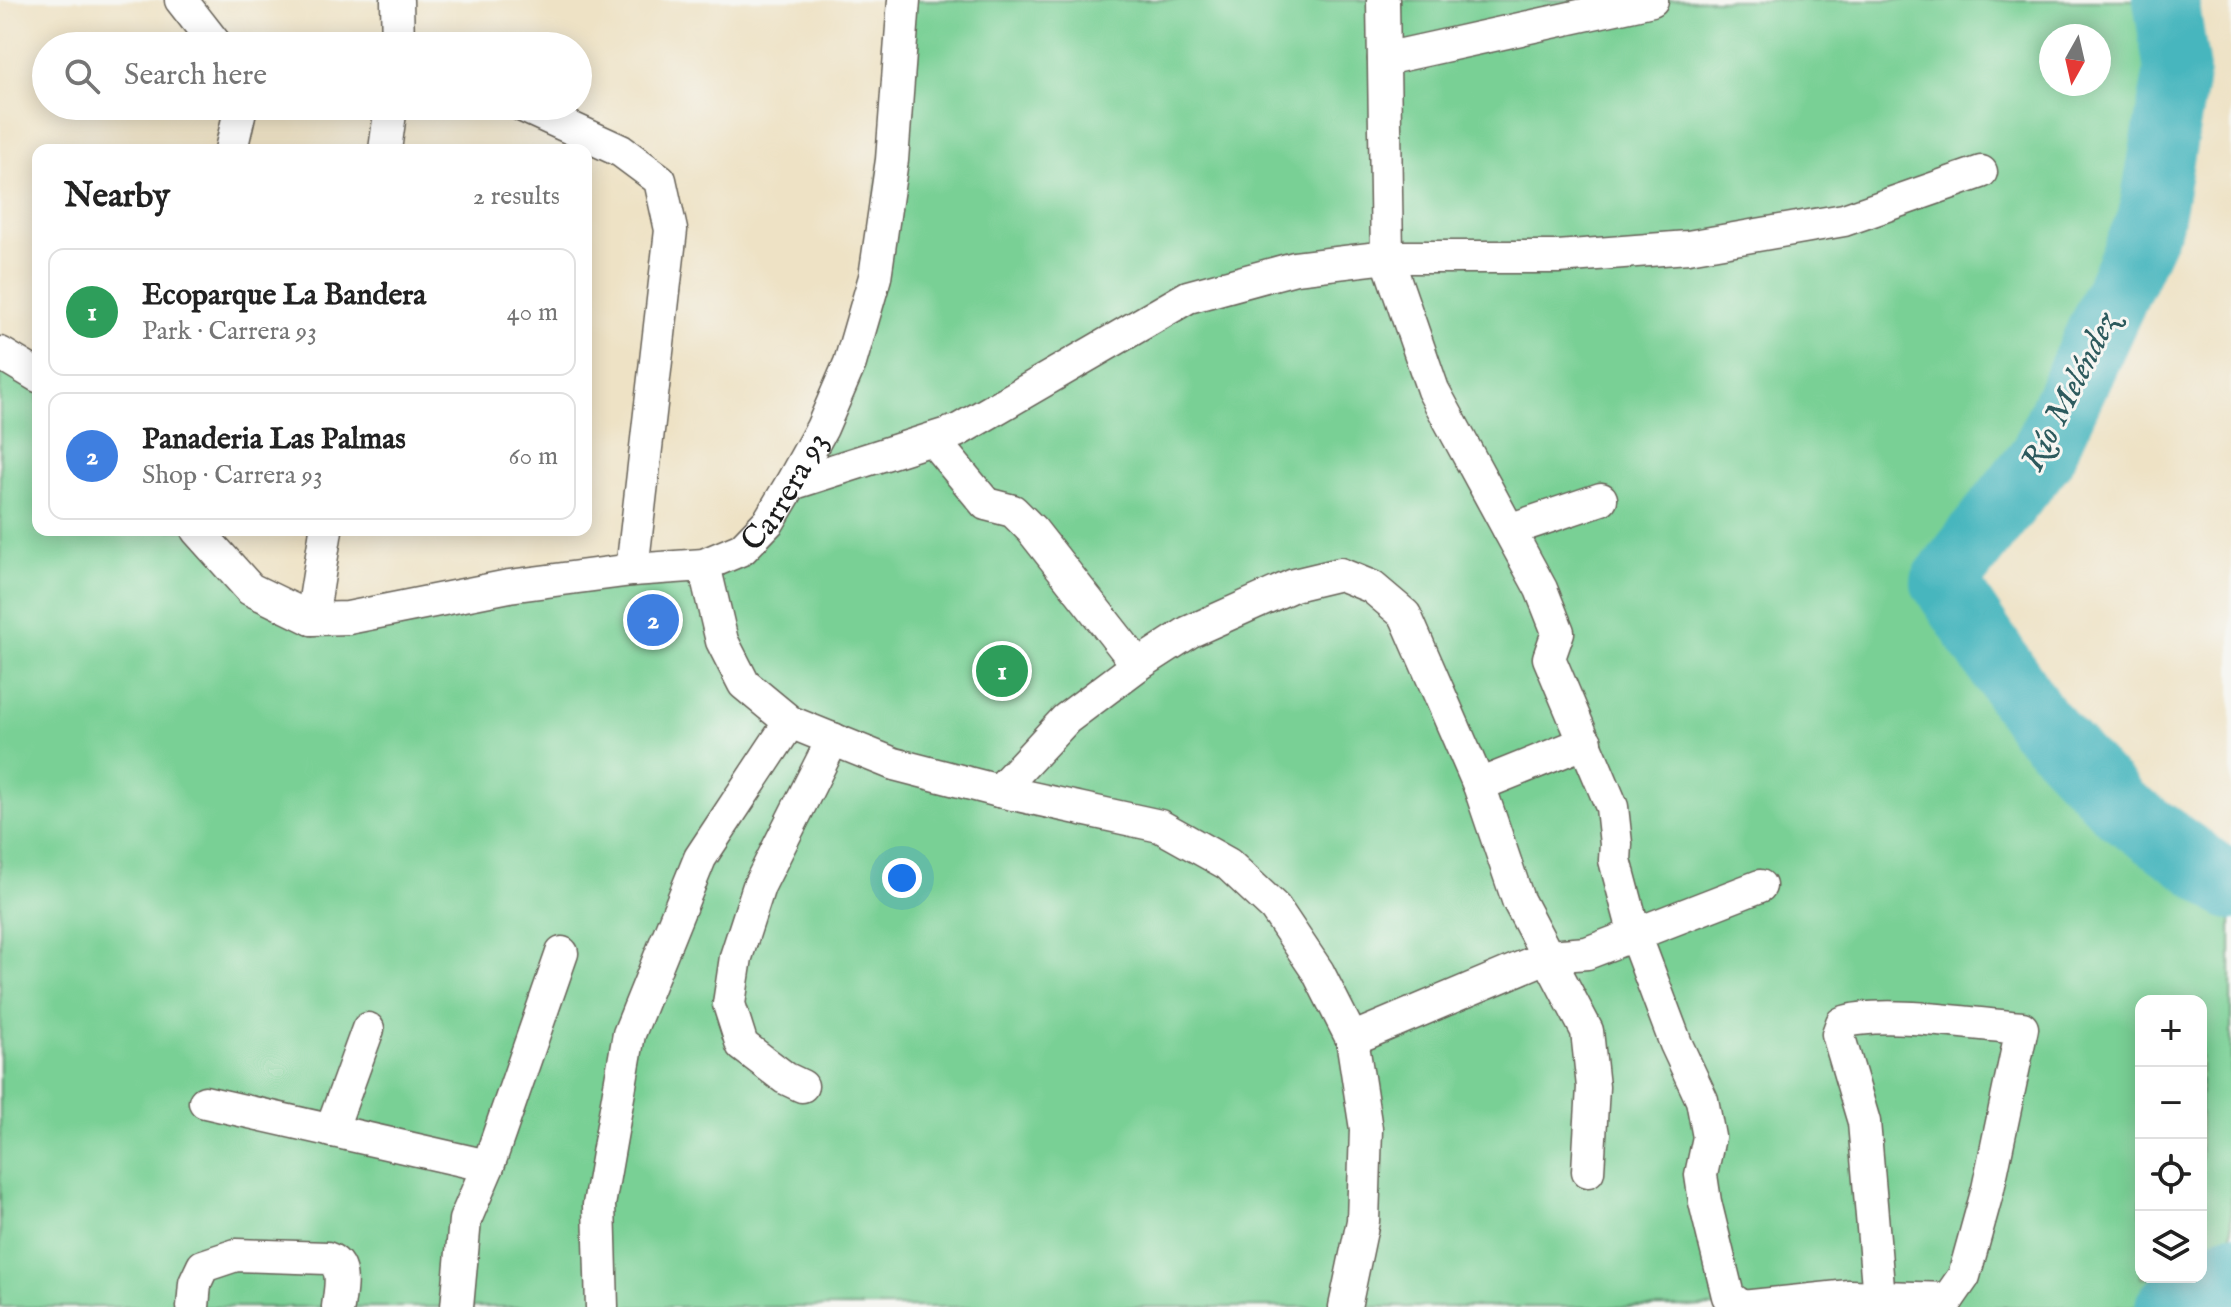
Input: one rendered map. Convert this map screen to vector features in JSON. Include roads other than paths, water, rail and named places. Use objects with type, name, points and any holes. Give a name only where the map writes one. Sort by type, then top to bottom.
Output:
[{"type":"street","points":[[181,0],[206,32]]},
{"type":"street","points":[[397,0],[398,32]]},
{"type":"street","name":"Carrera 93","points":[[202,536],[250,589],[312,619],[348,618],[509,586],[632,570],[704,565],[742,549],[769,521],[791,484],[822,428],[850,363],[875,277],[892,160],[904,0]]},
{"type":"street","points":[[1383,0],[1387,257],[1433,390],[1541,589],[1558,632],[1549,658],[1612,807],[1615,860],[1635,935],[1676,1044],[1702,1100],[1709,1137],[1701,1175],[1728,1296],[1742,1307],[1849,1296],[1943,1303],[1964,1276],[1988,1189],[2022,1028],[1878,1018],[1852,1019],[1842,1023],[1838,1034],[1864,1122],[1879,1298]]},
{"type":"street","points":[[1384,59],[1652,0]]},
{"type":"street","points":[[232,144],[238,120]]},
{"type":"street","points":[[386,144],[389,120]]},
{"type":"street","points":[[553,120],[621,151],[660,180],[671,230],[632,570]]},
{"type":"street","points":[[791,484],[957,431],[1188,297],[1295,268],[1387,257],[1558,257],[1688,247],[1844,220],[1981,172]]},
{"type":"street","points":[[0,353],[32,372]]},
{"type":"street","points":[[933,440],[986,504],[1013,511],[1032,530],[1138,665]]},
{"type":"street","points":[[1509,530],[1601,499]]},
{"type":"street","points":[[312,619],[325,536]]},
{"type":"street","points":[[704,565],[722,641],[744,684],[790,722],[894,764],[999,791],[1160,826],[1228,864],[1275,908],[1318,972],[1352,1039],[1366,1129],[1363,1221],[1345,1307]]},
{"type":"street","points":[[999,791],[1066,719],[1138,665],[1202,626],[1294,585],[1340,574],[1372,587],[1405,615],[1479,785],[1518,900],[1587,1031],[1593,1087],[1588,1171]]},
{"type":"street","points":[[602,1307],[599,1205],[629,1034],[700,858],[790,722]]},
{"type":"street","points":[[802,1086],[785,1078],[742,1045],[729,1004],[736,957],[759,886],[833,739]]},
{"type":"street","points":[[1479,785],[1586,742]]},
{"type":"street","points":[[1352,1039],[1549,956],[1587,953],[1760,886]]},
{"type":"street","points":[[457,1307],[465,1220],[488,1166],[562,953]]},
{"type":"street","points":[[331,1131],[368,1029]]},
{"type":"street","points":[[205,1102],[488,1166]]},
{"type":"street","points":[[193,1307],[195,1283],[203,1266],[236,1255],[248,1255],[336,1261],[341,1269],[338,1307]]},
{"type":"waterway","name":"Río Meléndez","points":[[2166,0],[2177,70],[2150,221],[2042,456],[1944,582],[2038,722],[2121,809],[2231,887]]},
{"type":"waterway","name":"Río Meléndez","points":[[2168,1307],[2211,1287],[2231,1267]]},
{"type":"place","name":"Panaderia Las Palmas","points":[[653,620]]},
{"type":"place","name":"Ecoparque La Bandera","points":[[1002,671]]}]
